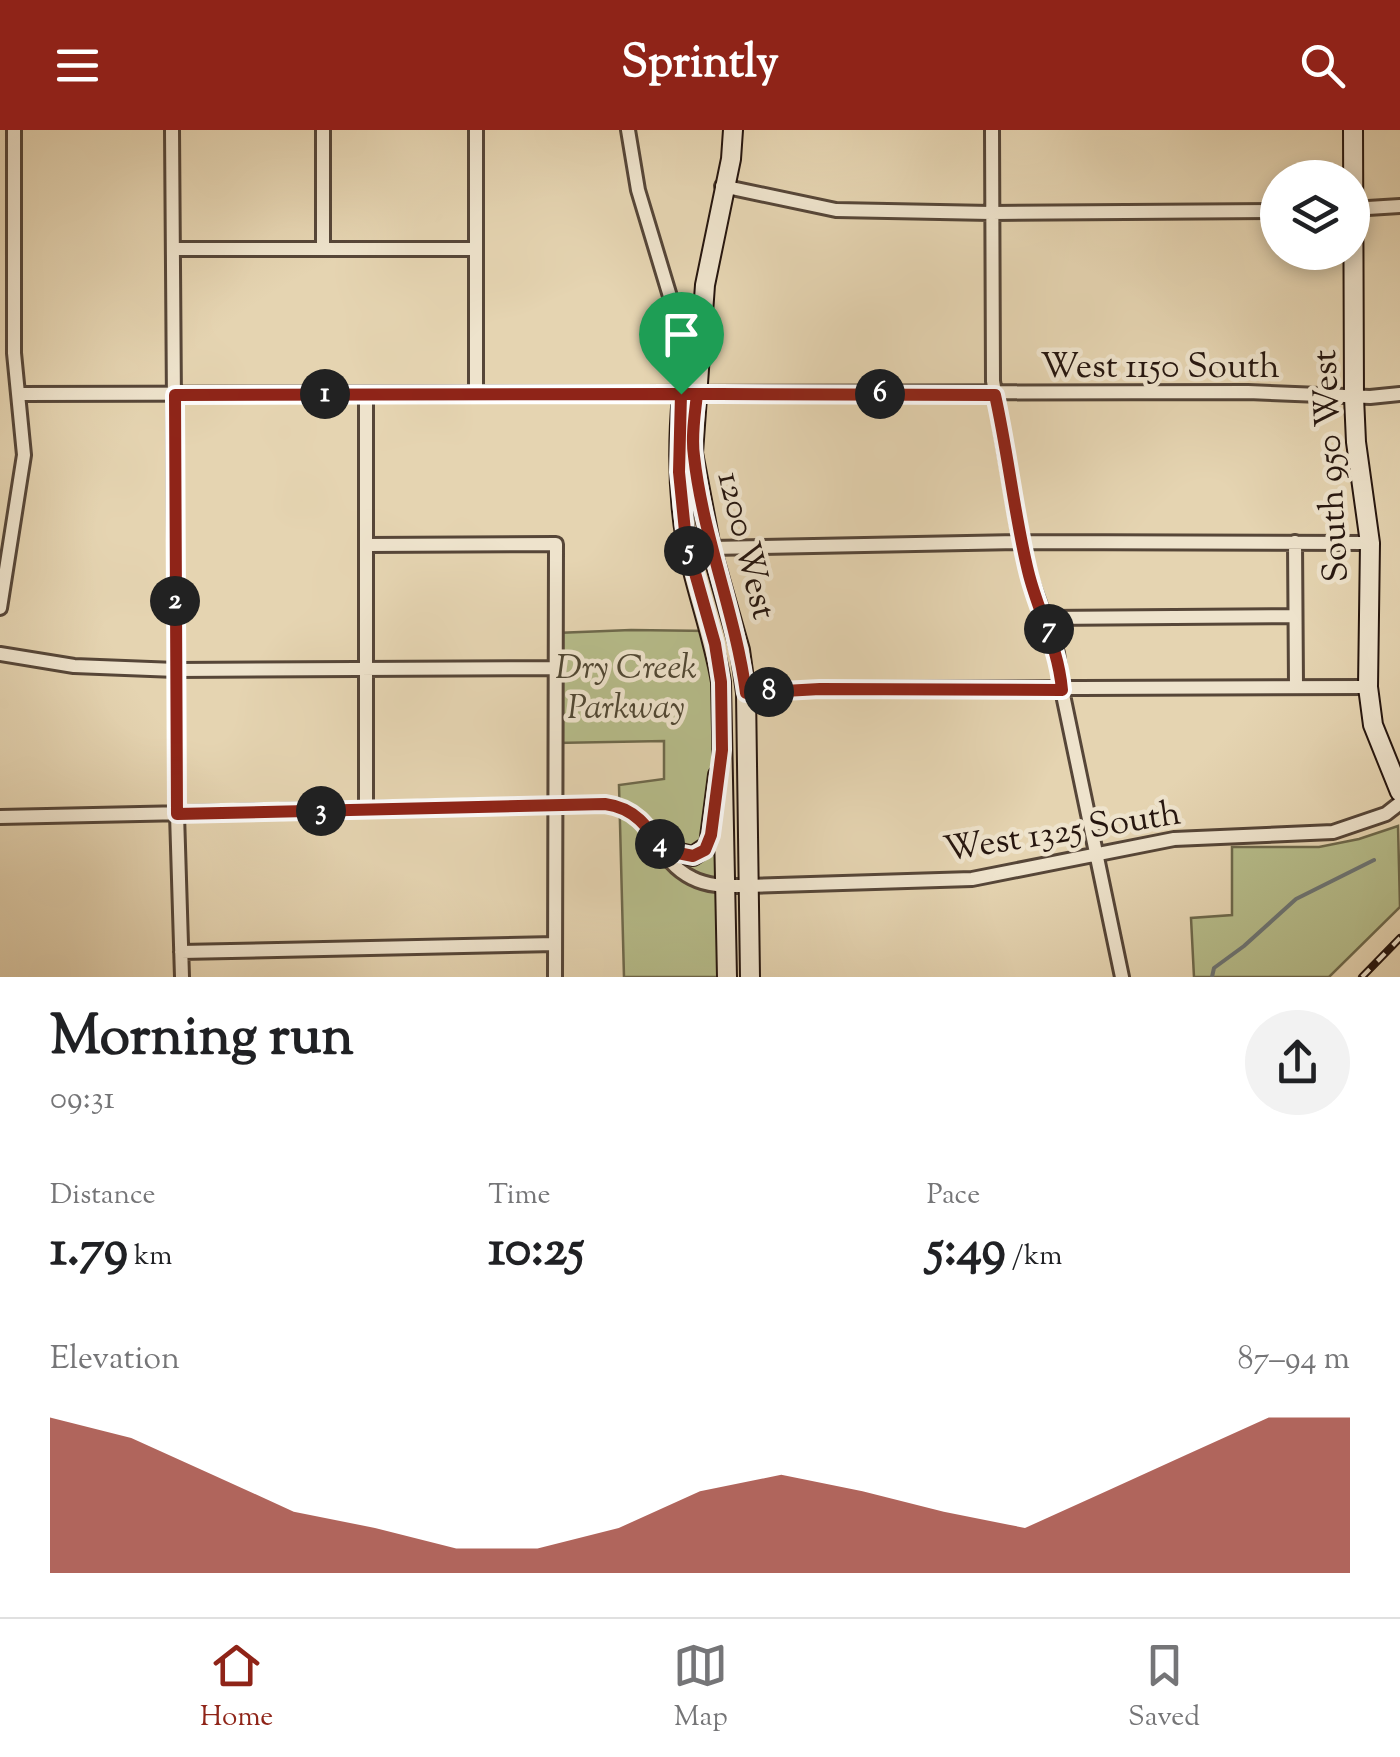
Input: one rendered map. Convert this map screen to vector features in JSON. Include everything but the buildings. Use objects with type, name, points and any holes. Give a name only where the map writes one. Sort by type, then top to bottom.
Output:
[{"type":"street","points":[[0,608],[24,456],[14,353],[14,130]]},
{"type":"street","points":[[172,130],[177,814],[182,977]]},
{"type":"street","points":[[323,130],[323,247]]},
{"type":"street","points":[[476,130],[476,393]]},
{"type":"street","points":[[628,130],[638,190],[672,303],[684,365]]},
{"type":"street","name":"1200 West","points":[[725,130],[722,186],[679,472],[686,541],[715,644],[721,682],[728,977]]},
{"type":"street","name":"1200 West","points":[[733,130],[684,365],[693,453],[711,548],[740,650],[746,693],[750,977]]},
{"type":"street","points":[[992,130],[995,395],[1021,542],[1058,652],[1062,690],[1122,977]]},
{"type":"street","name":"South 950 West","points":[[1353,130],[1353,160]]},
{"type":"street","points":[[722,186],[836,210],[1260,211]]},
{"type":"street","points":[[1370,208],[1400,206]]},
{"type":"street","points":[[174,249],[476,249]]},
{"type":"street","name":"South 950 West","points":[[1353,270],[1356,442],[1370,543],[1368,687],[1373,725],[1400,792]]},
{"type":"street","name":"West 1150 South","points":[[20,394],[1400,394]]},
{"type":"street","points":[[366,394],[366,810]]},
{"type":"street","points":[[711,548],[1021,542],[1370,543]]},
{"type":"street","points":[[1294,542],[1296,686]]},
{"type":"street","points":[[368,545],[556,544],[554,977]]},
{"type":"street","points":[[1044,618],[1296,616]]},
{"type":"street","points":[[0,654],[74,666],[176,670],[555,668]]},
{"type":"street","points":[[746,693],[820,689],[1368,687]]},
{"type":"street","points":[[663,850],[693,856],[709,845],[722,750]]},
{"type":"street","name":"West 1325 South","points":[[0,817],[605,804],[626,808],[647,825],[682,872],[695,880],[747,886],[972,879],[1174,839],[1333,832],[1386,814],[1400,802]]},
{"type":"street","points":[[181,952],[555,944]]},
{"type":"green space","name":"Dry Creek Parkway","points":[[711,631],[727,977],[624,977],[619,785],[664,779],[664,741],[555,743],[556,633]]},
{"type":"green space","points":[[1398,826],[1400,907],[1329,977],[1194,977],[1191,918],[1232,915],[1232,847],[1319,847]]},
{"type":"waterway","points":[[1212,977],[1214,968],[1296,899],[1374,860]]},
{"type":"railway","points":[[1362,977],[1400,938]]},
{"type":"route","points":[[681,394],[175,395],[177,814],[605,804],[626,808],[637,815],[663,850],[693,856],[705,850],[711,835],[722,750],[721,682],[715,644],[686,541],[679,472],[681,394],[720,394],[995,395],[1021,542],[1058,652],[1062,690],[820,689],[746,693],[740,650],[711,548],[693,453],[697,394],[681,394]]}]
